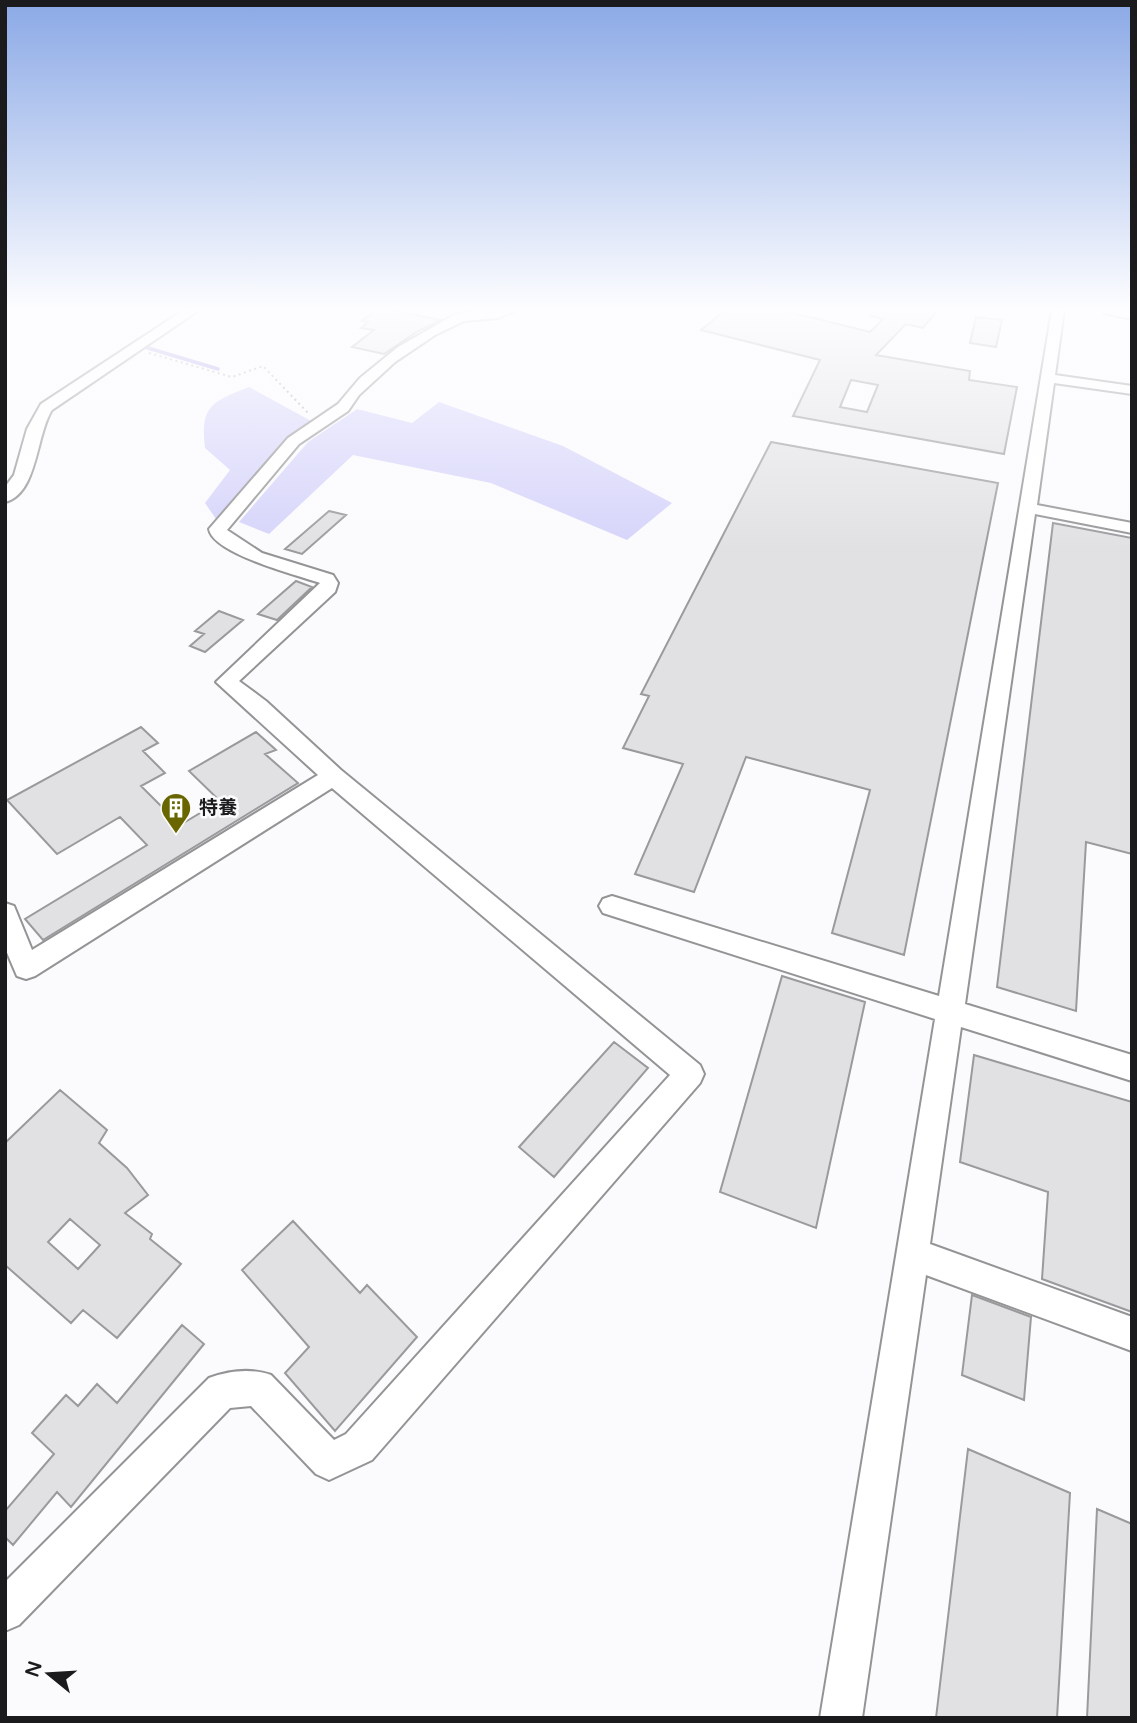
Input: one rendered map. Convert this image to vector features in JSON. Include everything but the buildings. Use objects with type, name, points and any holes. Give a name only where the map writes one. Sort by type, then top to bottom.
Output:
[{"type":"street","points":[[5,497],[26,473],[35,426],[46,407],[71,390]]},
{"type":"street","points":[[5,1611],[222,1391],[258,1388],[329,1461],[359,1447],[690,1074],[333,776],[258,706],[226,681],[328,588],[329,583],[326,579],[256,556],[218,533],[219,529],[238,510],[288,447],[341,409],[356,390]]},
{"type":"street","points":[[841,1718],[914,1254],[948,1012],[1047,390]]},
{"type":"street","points":[[1028,508],[1132,528]]},
{"type":"street","points":[[5,913],[26,968],[333,776]]},
{"type":"street","points":[[612,906],[1132,1068]]},
{"type":"street","points":[[914,1254],[1132,1334]]},
{"type":"path","points":[[286,390],[318,423]]},
{"type":"shaded area","points":[[241,390],[255,390],[313,422],[218,522],[205,503],[230,470],[205,448],[204,434],[207,414],[211,407]]},
{"type":"shaded area","points":[[439,402],[563,446],[672,503],[627,540],[491,483],[353,455],[269,534],[239,522],[308,442],[357,409],[412,423]]},
{"type":"place","name":"特養","points":[[176,835]]}]
